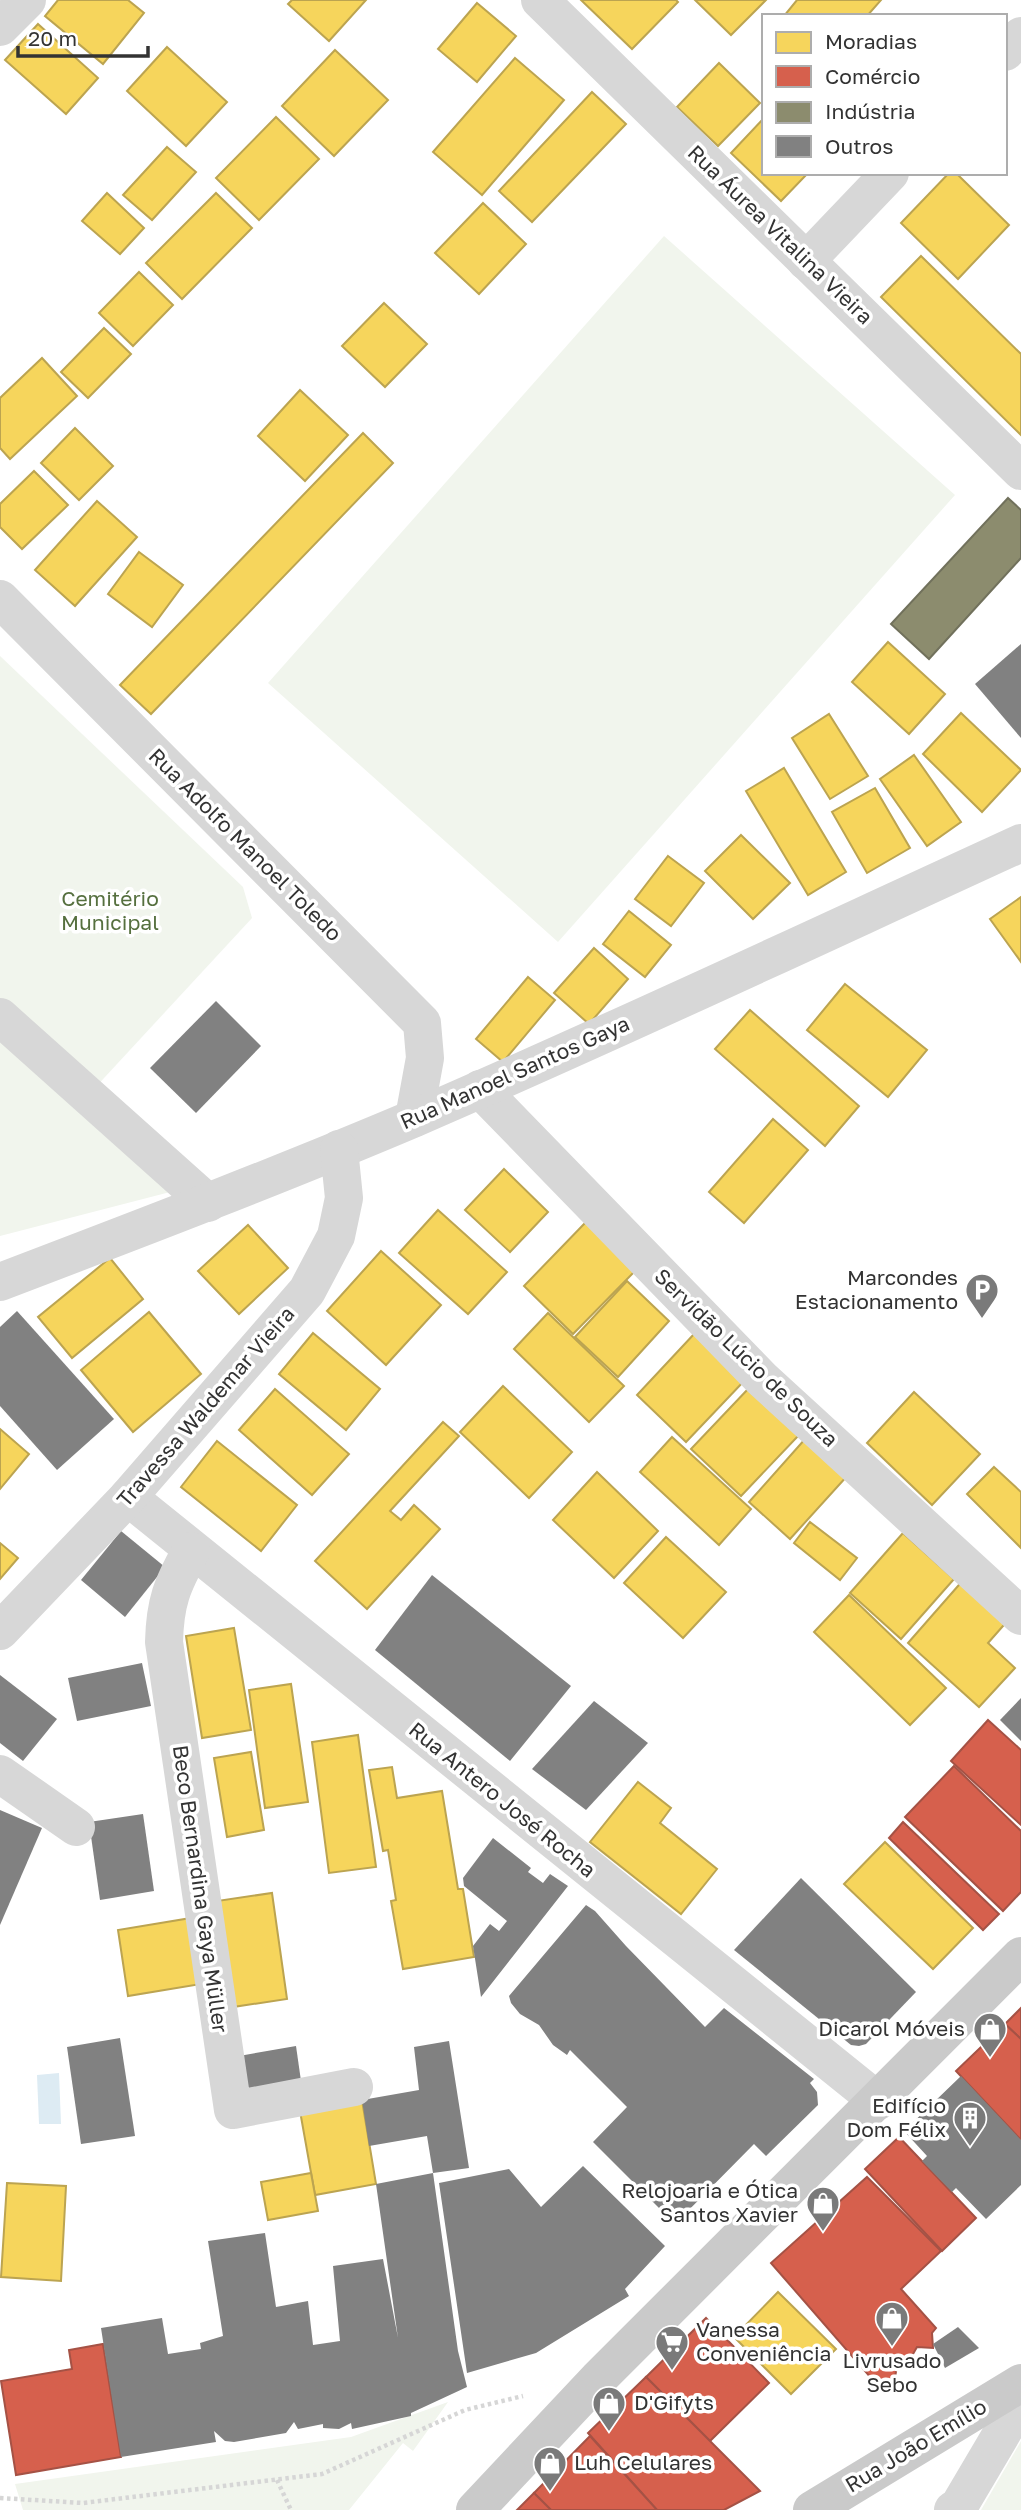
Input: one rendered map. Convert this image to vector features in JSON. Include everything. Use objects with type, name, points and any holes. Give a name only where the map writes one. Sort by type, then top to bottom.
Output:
[{"type":"main road","points":[[451,2510],[484,2501],[608,2370],[1021,1956]]},
{"type":"main road","name":"Rua João Emílio","points":[[812,2510],[1021,2382]]},
{"type":"street","points":[[0,27],[27,0]]},
{"type":"street","name":"Rua Áurea Vitalina Vieira","points":[[540,0],[1021,471]]},
{"type":"street","points":[[1007,50],[1021,36]]},
{"type":"street","points":[[806,261],[888,175]]},
{"type":"street","name":"Rua Adolfo Manoel Toledo","points":[[0,599],[422,1023],[425,1058],[414,1118]]},
{"type":"street","name":"Rua Manoel Santos Gaya","points":[[0,1282],[208,1203],[414,1118],[1021,843]]},
{"type":"street","points":[[0,1017],[208,1203]]},
{"type":"street","name":"Servidão Lúcio de Souza","points":[[480,1089],[762,1379],[1021,1615]]},
{"type":"street","name":"Travessa Waldemar Vieira","points":[[0,1631],[128,1497],[307,1291],[336,1236],[339,1223],[344,1198],[339,1149]]},
{"type":"street","name":"Rua Antero José Rocha","points":[[128,1497],[191,1551],[877,2101]]},
{"type":"street","name":"Beco Bernardina Gaya Müller","points":[[191,1551],[175,1579],[165,1610],[164,1642],[233,2110],[354,2087]]},
{"type":"street","points":[[0,1774],[76,1827]]},
{"type":"street","points":[[953,2510],[959,2506],[1021,2401]]},
{"type":"path","points":[[0,2498],[83,2502],[322,2474],[465,2410],[532,2394]]},
{"type":"path","points":[[277,2480],[291,2510]]},
{"type":"path","points":[[82,2510],[83,2502]]},
{"type":"green space","points":[[664,236],[955,495],[558,942],[268,683]]},
{"type":"green space","name":"Cemitério Municipal","points":[[0,656],[243,887],[252,918],[80,1104],[174,1191],[0,1236]]},
{"type":"green space","points":[[448,2402],[413,2451],[403,2443],[349,2510],[23,2510],[15,2484],[351,2437]]},
{"type":"green space","points":[[1021,2441],[1021,2510],[981,2510]]},
{"type":"shaded area","points":[[59,2073],[61,2124],[39,2124],[37,2075]]},
{"type":"building: Moradias","points":[[58,0],[128,0],[144,13],[103,64],[45,16]]},
{"type":"building: Moradias","points":[[292,0],[366,0],[329,41],[288,4]]},
{"type":"building: Moradias","points":[[581,0],[676,0],[678,2],[632,49]]},
{"type":"building: Moradias","points":[[695,0],[766,0],[731,35]]},
{"type":"building: Moradias","points":[[797,0],[881,0],[869,14],[786,14]]},
{"type":"building: Moradias","points":[[477,3],[516,36],[477,82],[438,49]]},
{"type":"building: Moradias","points":[[38,24],[98,78],[66,114],[5,60]]},
{"type":"building: Moradias","points":[[167,47],[227,102],[186,146],[127,91]]},
{"type":"building: Moradias","points":[[335,50],[388,100],[334,156],[282,106]]},
{"type":"building: Moradias","points":[[515,58],[564,100],[482,195],[433,152]]},
{"type":"building: Moradias","points":[[719,63],[760,103],[718,146],[677,107]]},
{"type":"building: Moradias","points":[[592,92],[626,124],[532,222],[499,191]]},
{"type":"building: Moradias","points":[[276,117],[319,159],[259,220],[216,178]]},
{"type":"building: Moradias","points":[[762,120],[762,175],[806,175],[781,201],[731,153]]},
{"type":"building: Moradias","points":[[167,147],[196,172],[152,220],[123,195]]},
{"type":"building: Moradias","points":[[947,175],[958,175],[1009,225],[958,279],[901,223]]},
{"type":"building: Moradias","points":[[107,193],[144,228],[120,254],[82,221]]},
{"type":"building: Moradias","points":[[216,193],[252,228],[182,299],[146,263]]},
{"type":"building: Moradias","points":[[483,203],[526,244],[479,294],[435,253]]},
{"type":"building: Moradias","points":[[921,256],[1021,354],[1021,435],[881,297]]},
{"type":"building: Moradias","points":[[139,272],[173,305],[133,346],[99,313]]},
{"type":"building: Moradias","points":[[384,303],[427,344],[385,387],[342,346]]},
{"type":"building: Moradias","points":[[104,328],[131,354],[88,398],[61,372]]},
{"type":"building: Moradias","points":[[42,358],[77,396],[10,459],[0,448],[0,398]]},
{"type":"building: Moradias","points":[[300,390],[348,435],[305,481],[258,436]]},
{"type":"building: Moradias","points":[[75,428],[113,466],[79,500],[41,463]]},
{"type":"building: Moradias","points":[[363,433],[393,463],[151,714],[120,685]]},
{"type":"building: Moradias","points":[[34,471],[68,505],[22,549],[0,527],[0,504]]},
{"type":"building: Moradias","points":[[97,501],[137,537],[75,606],[35,570]]},
{"type":"building: Moradias","points":[[139,552],[183,585],[152,627],[108,594]]},
{"type":"building: Moradias","points":[[888,642],[945,694],[909,734],[852,682]]},
{"type":"building: Moradias","points":[[961,713],[1021,770],[982,812],[923,754]]},
{"type":"building: Moradias","points":[[829,714],[868,776],[830,799],[792,738]]},
{"type":"building: Moradias","points":[[914,755],[961,822],[927,846],[880,779]]},
{"type":"building: Moradias","points":[[784,768],[846,872],[808,895],[746,791]]},
{"type":"building: Moradias","points":[[875,788],[910,848],[867,873],[832,812]]},
{"type":"building: Moradias","points":[[741,835],[790,883],[753,919],[705,871]]},
{"type":"building: Moradias","points":[[668,856],[704,883],[671,926],[635,899]]},
{"type":"building: Moradias","points":[[1021,897],[1021,962],[990,919]]},
{"type":"building: Moradias","points":[[629,911],[671,945],[645,977],[603,944]]},
{"type":"building: Moradias","points":[[594,948],[628,979],[589,1024],[554,993]]},
{"type":"building: Moradias","points":[[528,977],[555,1000],[503,1062],[476,1039]]},
{"type":"building: Moradias","points":[[845,984],[927,1050],[888,1097],[807,1030]]},
{"type":"building: Moradias","points":[[750,1010],[859,1106],[825,1146],[715,1049]]},
{"type":"building: Moradias","points":[[773,1119],[808,1150],[744,1223],[709,1192]]},
{"type":"building: Moradias","points":[[504,1169],[548,1212],[510,1252],[465,1210]]},
{"type":"building: Moradias","points":[[438,1210],[507,1272],[468,1314],[399,1253]]},
{"type":"building: Moradias","points":[[586,1222],[636,1270],[573,1334],[524,1286]]},
{"type":"building: Moradias","points":[[248,1225],[288,1268],[239,1314],[198,1271]]},
{"type":"building: Moradias","points":[[381,1251],[441,1305],[386,1365],[327,1311]]},
{"type":"building: Moradias","points":[[110,1258],[143,1299],[72,1358],[38,1317]]},
{"type":"building: Moradias","points":[[627,1281],[669,1321],[618,1377],[575,1337]]},
{"type":"building: Moradias","points":[[149,1312],[201,1374],[133,1432],[81,1370]]},
{"type":"building: Moradias","points":[[548,1313],[624,1386],[589,1422],[514,1349]]},
{"type":"building: Moradias","points":[[313,1333],[380,1389],[346,1430],[279,1374]]},
{"type":"building: Moradias","points":[[695,1333],[745,1380],[686,1442],[637,1395]]},
{"type":"building: Moradias","points":[[503,1386],[572,1452],[529,1498],[460,1432]]},
{"type":"building: Moradias","points":[[749,1388],[799,1435],[741,1496],[691,1449]]},
{"type":"building: Moradias","points":[[275,1389],[349,1454],[312,1495],[239,1430]]},
{"type":"building: Moradias","points":[[914,1392],[980,1454],[932,1505],[867,1443]]},
{"type":"building: Moradias","points":[[443,1422],[459,1436],[390,1511],[401,1520],[414,1505],[440,1529],[367,1609],[315,1561]]},
{"type":"building: Moradias","points":[[0,1429],[29,1454],[0,1489]]},
{"type":"building: Moradias","points":[[672,1437],[751,1509],[719,1545],[640,1472]]},
{"type":"building: Moradias","points":[[806,1438],[848,1475],[790,1539],[749,1502]]},
{"type":"building: Moradias","points":[[217,1441],[297,1505],[261,1551],[181,1487]]},
{"type":"building: Moradias","points":[[994,1467],[1021,1492],[1021,1548],[967,1494]]},
{"type":"building: Moradias","points":[[597,1472],[658,1531],[614,1578],[553,1520]]},
{"type":"building: Moradias","points":[[810,1522],[857,1558],[840,1580],[794,1543]]},
{"type":"building: Moradias","points":[[903,1533],[954,1579],[901,1639],[850,1593]]},
{"type":"building: Moradias","points":[[666,1537],[726,1592],[683,1638],[624,1583]]},
{"type":"building: Moradias","points":[[0,1543],[18,1558],[0,1579]]},
{"type":"building: Moradias","points":[[965,1578],[1010,1618],[988,1643],[1015,1668],[979,1707],[908,1643]]},
{"type":"building: Moradias","points":[[849,1595],[946,1688],[910,1725],[814,1632]]},
{"type":"building: Moradias","points":[[234,1628],[251,1730],[202,1738],[186,1636]]},
{"type":"building: Moradias","points":[[291,1684],[308,1802],[265,1808],[249,1690]]},
{"type":"building: Moradias","points":[[358,1735],[376,1867],[329,1873],[312,1742]]},
{"type":"building: Moradias","points":[[251,1752],[264,1830],[227,1837],[214,1758]]},
{"type":"building: Moradias","points":[[392,1767],[397,1798],[442,1791],[458,1889],[463,1889],[474,1957],[403,1969],[391,1901],[396,1900],[388,1850],[383,1851],[369,1770]]},
{"type":"building: Moradias","points":[[638,1782],[671,1808],[660,1823],[717,1869],[681,1914],[590,1842]]},
{"type":"building: Moradias","points":[[885,1842],[973,1928],[933,1969],[844,1884]]},
{"type":"building: Moradias","points":[[272,1893],[287,1999],[233,2007],[217,1901]]},
{"type":"building: Moradias","points":[[191,1918],[201,1984],[128,1996],[118,1930]]},
{"type":"building: Moradias","points":[[362,2100],[376,2184],[315,2195],[300,2111]]},
{"type":"building: Moradias","points":[[311,2173],[318,2211],[268,2220],[261,2182]]},
{"type":"building: Moradias","points":[[7,2183],[66,2186],[61,2281],[1,2277]]},
{"type":"building: Moradias","points":[[778,2292],[836,2349],[791,2394],[734,2337]]},
{"type":"building: Comércio","points":[[988,1720],[1021,1750],[1021,1825],[951,1761]]},
{"type":"building: Comércio","points":[[954,1766],[1021,1831],[1021,1892],[1003,1911],[905,1817]]},
{"type":"building: Comércio","points":[[903,1822],[999,1914],[983,1930],[889,1838]]},
{"type":"building: Comércio","points":[[1021,2008],[1021,2039],[1005,2024]]},
{"type":"building: Comércio","points":[[1005,2024],[1021,2039],[1021,2140],[956,2071]]},
{"type":"building: Comércio","points":[[899,2137],[976,2218],[942,2251],[865,2169]]},
{"type":"building: Comércio","points":[[867,2177],[941,2251],[901,2289],[936,2328],[932,2333],[933,2348],[917,2347],[909,2361],[897,2366],[894,2383],[883,2380],[878,2386],[771,2263]]},
{"type":"building: Comércio","points":[[706,2318],[769,2383],[710,2441],[646,2377]]},
{"type":"building: Comércio","points":[[103,2344],[121,2457],[16,2475],[1,2381],[72,2369],[69,2350]]},
{"type":"building: Comércio","points":[[646,2377],[760,2491],[724,2510],[657,2510],[588,2433]]},
{"type":"building: Comércio","points":[[590,2436],[657,2510],[551,2510],[534,2493]]},
{"type":"building: Comércio","points":[[534,2493],[551,2510],[517,2510]]},
{"type":"building: Indústria","points":[[1008,498],[1021,510],[1021,558],[929,659],[891,624]]},
{"type":"building: Outros","points":[[1021,644],[1021,738],[975,684]]},
{"type":"building: Outros","points":[[216,1001],[261,1046],[196,1113],[150,1068]]},
{"type":"building: Outros","points":[[17,1311],[114,1419],[57,1470],[0,1406],[0,1327]]},
{"type":"building: Outros","points":[[121,1531],[165,1567],[125,1617],[81,1580]]},
{"type":"building: Outros","points":[[432,1575],[571,1686],[510,1761],[375,1650]]},
{"type":"building: Outros","points":[[142,1663],[151,1706],[77,1721],[68,1678]]},
{"type":"building: Outros","points":[[0,1675],[57,1719],[23,1761],[0,1743]]},
{"type":"building: Outros","points":[[1021,1698],[1021,1741],[1000,1720]]},
{"type":"building: Outros","points":[[594,1701],[648,1743],[586,1810],[532,1769]]},
{"type":"building: Outros","points":[[0,1810],[42,1828],[0,1925]]},
{"type":"building: Outros","points":[[143,1814],[154,1891],[100,1900],[89,1822]]},
{"type":"building: Outros","points":[[493,1838],[531,1868],[528,1872],[543,1883],[550,1874],[568,1886],[481,1997],[473,1946],[490,1924],[499,1931],[507,1921],[464,1886],[463,1878]]},
{"type":"building: Outros","points":[[801,1878],[916,1992],[866,2044],[851,2045],[734,1950]]},
{"type":"building: Outros","points":[[586,1905],[595,1911],[705,2027],[724,2008],[814,2079],[810,2083],[817,2092],[818,2105],[766,2156],[754,2144],[675,2224],[593,2142],[627,2107],[570,2050],[567,2055],[553,2045],[539,2025],[520,2014],[509,1996]]},
{"type":"building: Outros","points":[[120,2038],[135,2136],[81,2144],[67,2047]]},
{"type":"building: Outros","points":[[449,2041],[469,2168],[433,2173],[427,2136],[369,2146],[362,2100],[419,2090],[414,2047]]},
{"type":"building: Outros","points":[[296,2046],[302,2088],[244,2089],[239,2056]]},
{"type":"building: Outros","name":"Edifício Dom Félix","points":[[961,2076],[1021,2140],[1021,2185],[986,2219],[956,2188],[952,2192],[922,2161],[927,2156],[904,2131]]},
{"type":"building: Outros","points":[[583,2166],[665,2246],[625,2289],[629,2296],[536,2353],[467,2373],[439,2183],[509,2169],[541,2207]]},
{"type":"building: Outros","points":[[433,2173],[458,2351],[467,2387],[411,2413],[411,2416],[352,2429],[351,2423],[339,2429],[323,2428],[323,2424],[298,2429],[294,2422],[286,2433],[234,2442],[225,2441],[214,2431],[216,2442],[121,2457],[101,2328],[162,2318],[168,2354],[201,2349],[200,2343],[223,2336],[208,2241],[265,2233],[276,2307],[308,2301],[313,2345],[340,2341],[333,2266],[383,2259],[398,2338],[376,2184]]},
{"type":"building: Outros","points":[[958,2327],[979,2348],[945,2368],[933,2344]]},
{"type":"place","name":"Marcondes Estacionamento","points":[[982,1320]]},
{"type":"place","name":"Dicarol Móveis","points":[[990,2059]]},
{"type":"place","name":"Edifício Dom Félix","points":[[970,2148]]},
{"type":"place","name":"Relojoaria e Ótica Santos Xavier","points":[[823,2233]]},
{"type":"place","name":"Livrusado Sebo","points":[[892,2348]]},
{"type":"place","name":"Vanessa Conveniência","points":[[672,2372]]},
{"type":"place","name":"D'Gifyts","points":[[609,2433]]},
{"type":"place","name":"Luh Celulares","points":[[550,2493]]}]
